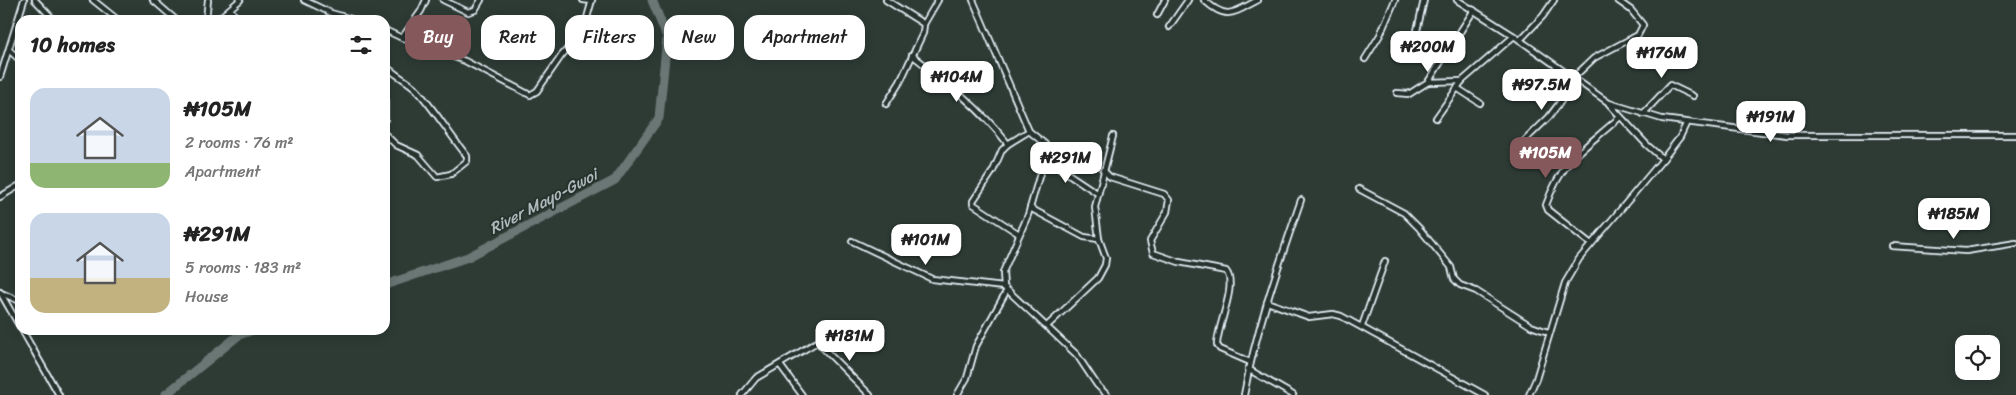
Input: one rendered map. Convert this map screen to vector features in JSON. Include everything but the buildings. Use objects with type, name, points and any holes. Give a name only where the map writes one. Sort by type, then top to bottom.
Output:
[{"type":"street","points":[[20,15],[24,0]]},
{"type":"street","points":[[34,0],[49,15]]},
{"type":"street","points":[[93,0],[112,15]]},
{"type":"street","points":[[153,0],[170,15]]},
{"type":"street","points":[[206,15],[208,0]]},
{"type":"street","points":[[223,15],[240,0]]},
{"type":"street","points":[[304,0],[337,15]]},
{"type":"street","points":[[402,38],[421,11],[426,0]]},
{"type":"street","points":[[443,0],[468,12],[475,10],[481,0]]},
{"type":"street","points":[[390,32],[465,61],[530,95],[536,91],[562,55],[583,32],[592,1],[583,0]]},
{"type":"street","points":[[886,0],[924,24]]},
{"type":"street","points":[[886,104],[900,82],[923,33],[924,24],[938,0]]},
{"type":"street","points":[[958,395],[967,378],[976,346],[1005,289],[1003,272],[1030,208],[1038,174],[1046,159],[1047,149],[1045,144],[1029,131],[973,0]]},
{"type":"street","points":[[1157,15],[1165,0]]},
{"type":"street","points":[[1169,27],[1188,0]]},
{"type":"street","points":[[1204,0],[1220,14],[1227,14],[1258,0]]},
{"type":"street","points":[[1365,59],[1380,35],[1395,0]]},
{"type":"street","points":[[1416,35],[1424,0]]},
{"type":"street","points":[[1457,0],[1520,40],[1608,103],[1663,159]]},
{"type":"street","points":[[1465,0],[1467,6]]},
{"type":"street","points":[[1520,40],[1543,16],[1554,0]]},
{"type":"street","points":[[1518,147],[1549,117],[1570,89],[1573,78],[1594,58],[1638,35],[1642,30],[1643,25],[1636,15],[1617,0]]},
{"type":"street","points":[[230,9],[234,15]]},
{"type":"street","points":[[1397,93],[1410,94],[1428,82],[1474,10]]},
{"type":"street","points":[[0,77],[15,31]]},
{"type":"street","points":[[1436,118],[1462,81],[1514,36]]},
{"type":"street","points":[[9,50],[15,55]]},
{"type":"street","points":[[912,56],[968,99],[986,116],[1008,144]]},
{"type":"street","points":[[390,69],[420,94],[467,156],[467,162],[451,174],[437,177],[418,155],[396,145],[390,139]]},
{"type":"street","points":[[1428,82],[1462,81]]},
{"type":"street","points":[[1643,114],[1670,85],[1693,96]]},
{"type":"street","points":[[1457,88],[1480,103]]},
{"type":"street","points":[[1608,103],[1643,114],[1686,124],[1787,135],[2016,135]]},
{"type":"street","points":[[1591,244],[1548,210],[1546,205],[1555,182],[1572,157],[1620,117]]},
{"type":"street","points":[[1529,395],[1536,379],[1548,332],[1565,284],[1578,259],[1663,159],[1680,137],[1686,124]]},
{"type":"street","points":[[1019,234],[973,204],[1008,144],[1029,131]]},
{"type":"street","points":[[1047,326],[1098,278],[1106,258],[1098,239],[1095,207],[1097,193],[1113,136]]},
{"type":"street","points":[[1046,159],[1097,193]]},
{"type":"street","points":[[1103,170],[1110,177],[1164,194],[1169,200],[1167,212],[1150,241],[1153,254],[1179,262],[1226,271],[1230,276],[1230,286],[1217,336],[1217,346],[1250,362]]},
{"type":"street","points":[[0,197],[15,188]]},
{"type":"street","points":[[1360,189],[1397,209],[1419,228],[1451,266],[1454,278],[1460,285],[1476,291],[1531,326],[1548,332]]},
{"type":"street","points":[[1244,395],[1248,368],[1300,200]]},
{"type":"street","points":[[1030,208],[1084,237],[1098,239]]},
{"type":"street","points":[[852,241],[932,279],[1005,289],[1077,355],[1104,394]]},
{"type":"street","points":[[1892,246],[1966,251],[2016,243]]},
{"type":"street","points":[[1362,326],[1385,261]]},
{"type":"street","points":[[0,292],[15,299]]},
{"type":"street","points":[[0,292],[15,318]]},
{"type":"street","points":[[1267,302],[1309,317],[1333,314],[1362,326],[1485,395]]},
{"type":"street","points":[[24,335],[59,395]]},
{"type":"street","points":[[742,395],[751,382],[817,342],[870,395]]},
{"type":"street","points":[[780,365],[802,395]]},
{"type":"street","points":[[1248,368],[1293,395]]},
{"type":"waterway","name":"River Mayo-Gwoi","points":[[390,283],[468,257],[615,180],[659,118],[667,37],[652,0]]},
{"type":"waterway","name":"River Mayo-Gwoi","points":[[165,395],[239,335]]}]
